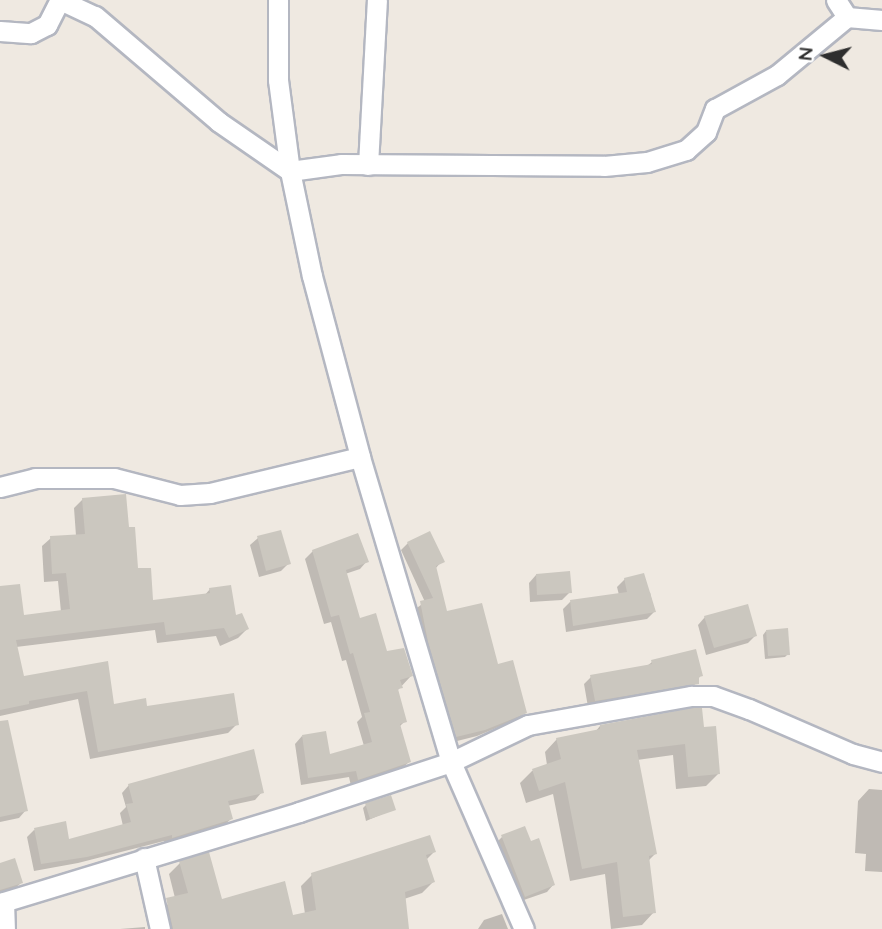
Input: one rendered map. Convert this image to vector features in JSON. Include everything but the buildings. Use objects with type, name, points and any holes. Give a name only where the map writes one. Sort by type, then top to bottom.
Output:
[{"type":"street","points":[[0,31],[31,33],[47,24],[60,0],[95,16],[219,122],[290,171],[341,164],[604,166],[647,162],[686,150],[706,132],[715,109],[777,75],[847,17],[882,20]]},
{"type":"street","points":[[278,0],[278,80],[290,171],[312,276],[360,457],[451,762],[524,929]]},
{"type":"street","points":[[368,164],[377,0]]},
{"type":"street","points":[[836,0],[847,17]]},
{"type":"street","points":[[0,486],[35,478],[114,478],[180,495],[211,493],[360,457]]},
{"type":"street","points":[[5,929],[2,902],[299,812],[451,762],[528,725],[691,696],[713,696],[853,754],[882,762]]},
{"type":"street","points":[[144,858],[160,929]]}]
